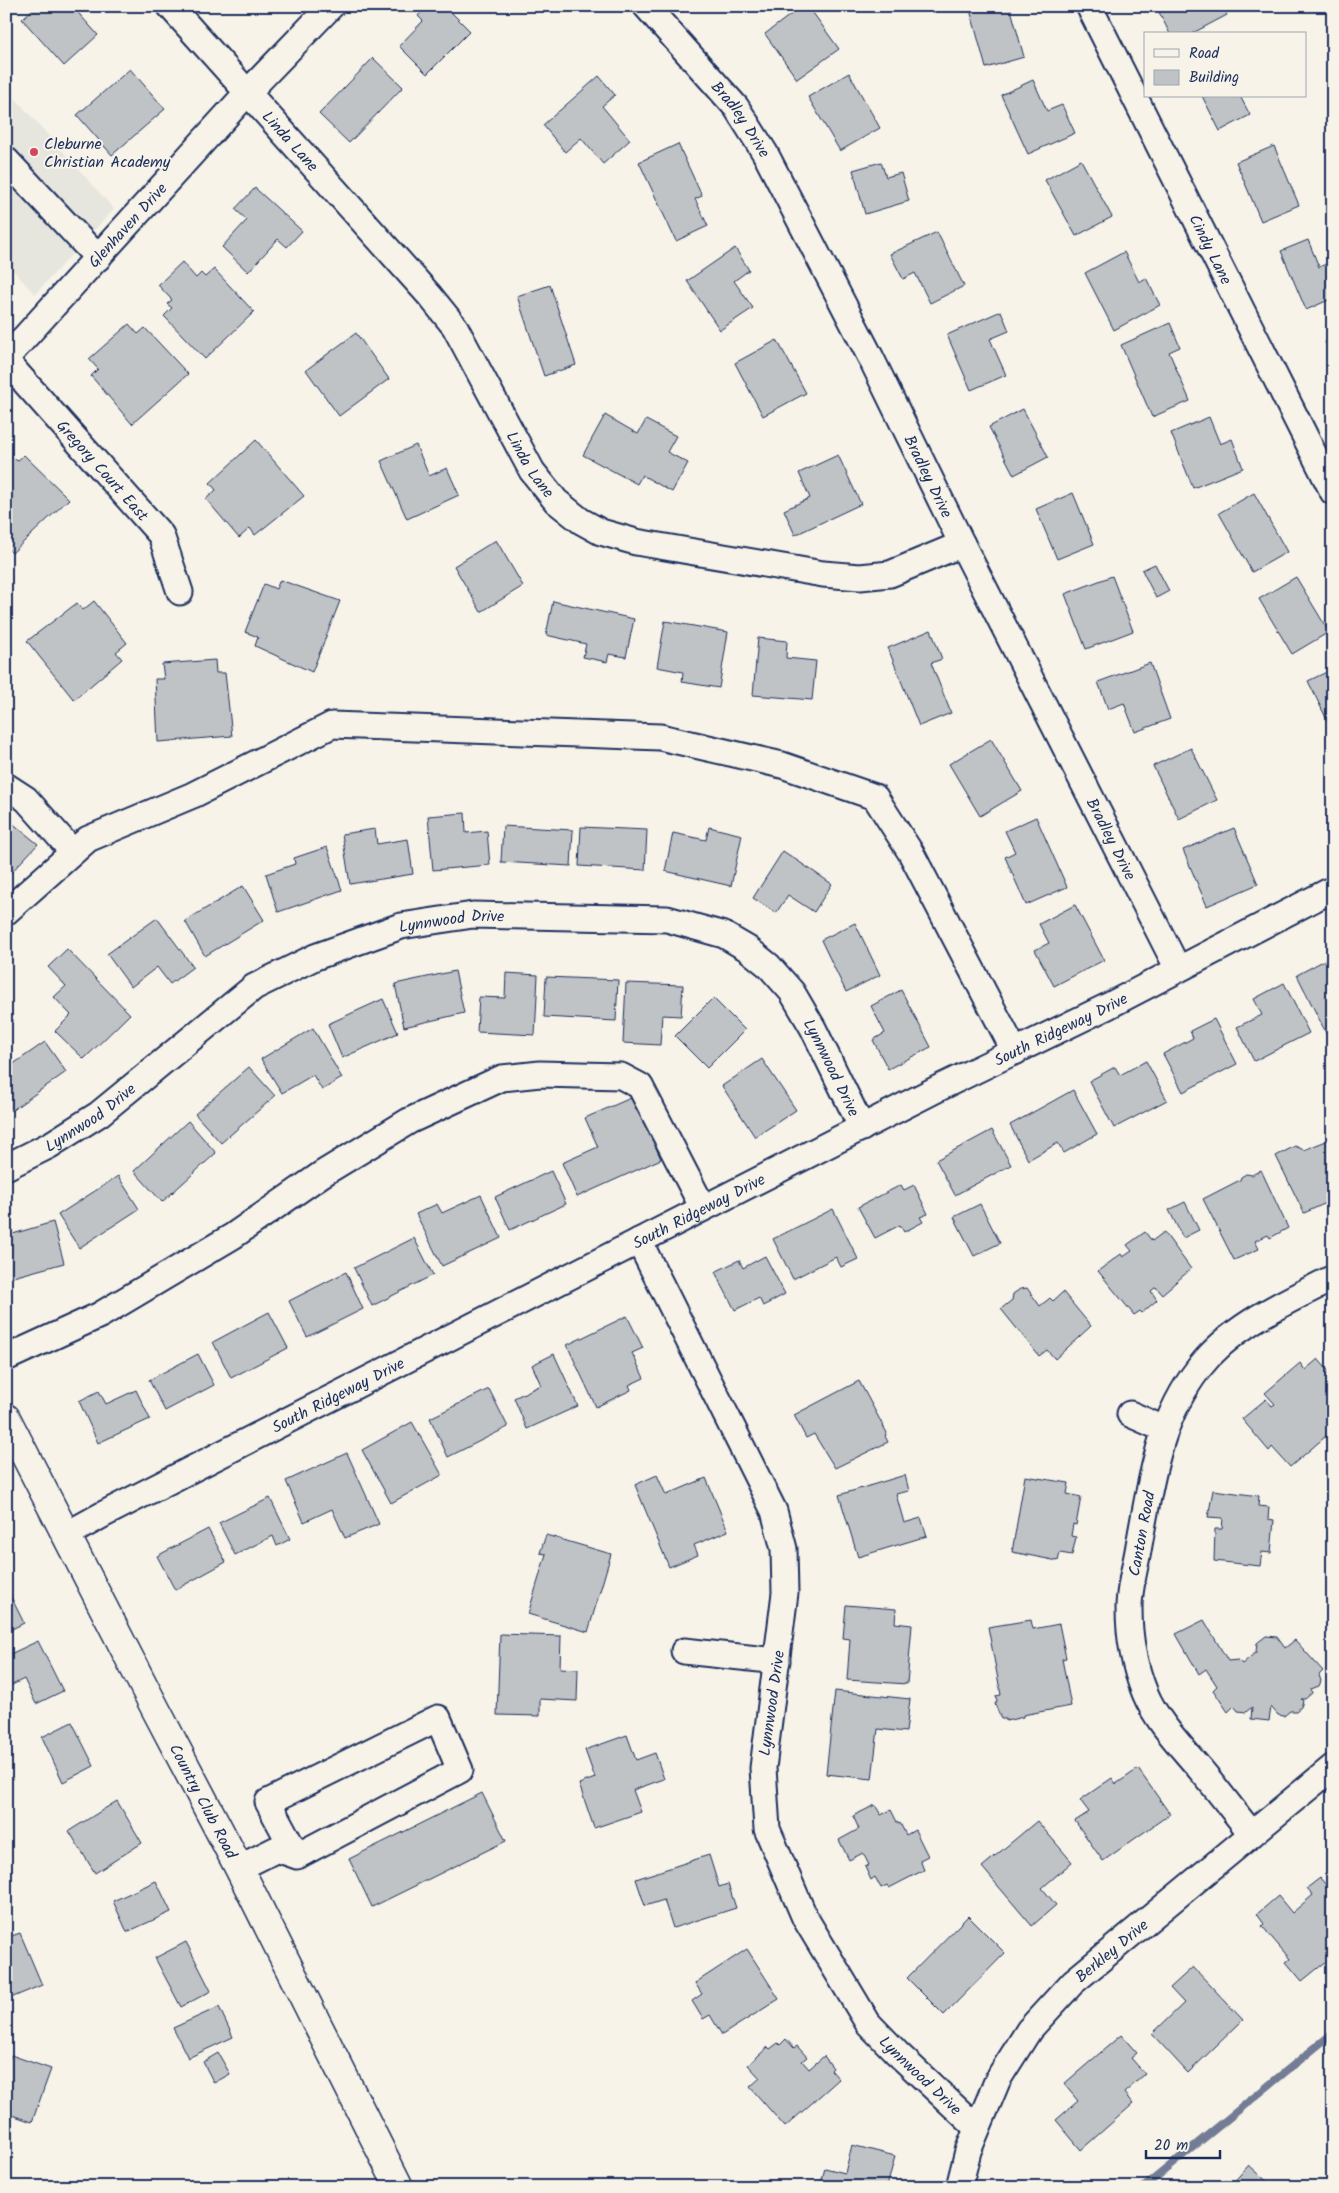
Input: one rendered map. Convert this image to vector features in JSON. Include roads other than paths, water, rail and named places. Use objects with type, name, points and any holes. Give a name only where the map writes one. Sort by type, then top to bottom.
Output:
[{"type":"main road","name":"Country Club Road","points":[[6,1418],[239,1868],[399,2187]]},
{"type":"street","name":"Linda Lane","points":[[170,6],[430,296],[455,327],[532,471],[556,501],[581,521],[601,532],[636,542],[823,574],[860,577],[890,574],[962,544]]},
{"type":"street","name":"Glenhaven Drive","points":[[6,360],[247,93],[331,6]]},
{"type":"street","name":"Bradley Drive","points":[[646,6],[736,107],[765,152],[871,358],[962,544],[1178,969]]},
{"type":"street","name":"Cindy Lane","points":[[1088,6],[1333,492]]},
{"type":"street","points":[[6,160],[98,258]]},
{"type":"street","name":"Gregory Court East","points":[[6,360],[161,535],[180,592]]},
{"type":"street","points":[[6,912],[88,839],[193,795],[332,725],[660,737],[782,765],[875,797],[911,853],[1015,1052]]},
{"type":"street","points":[[6,786],[26,799],[73,852]]},
{"type":"street","name":"South Ridgeway Drive","points":[[66,1535],[639,1240],[1015,1052],[1333,889]]},
{"type":"street","name":"Lynnwood Drive","points":[[6,1167],[50,1145],[99,1114],[254,987],[315,956],[401,926],[473,915],[667,919],[724,935],[748,949],[769,966],[792,992],[862,1128]]},
{"type":"street","points":[[6,1358],[100,1315],[233,1236],[322,1174],[409,1121],[502,1078],[540,1074],[621,1076],[640,1086],[703,1208]]},
{"type":"street","name":"Lynnwood Drive","points":[[639,1240],[737,1435],[774,1511],[780,1529],[784,1551],[785,1592],[763,1768],[767,1829],[801,1909],[868,2023],[977,2128]]},
{"type":"street","name":"Canton Road","points":[[1252,1834],[1162,1723],[1145,1694],[1136,1665],[1130,1634],[1129,1605],[1151,1477],[1164,1429],[1178,1400],[1199,1367],[1227,1340],[1253,1320],[1333,1278]]},
{"type":"street","points":[[1130,1414],[1164,1429]]},
{"type":"street","points":[[684,1651],[777,1661]]},
{"type":"street","points":[[239,1868],[277,1849],[297,1856],[460,1770],[438,1718],[268,1802],[297,1856]]},
{"type":"street","name":"Berkley Drive","points":[[959,2187],[968,2151],[998,2079],[1029,2030],[1068,1987],[1333,1766]]},
{"type":"waterway","points":[[1144,2187],[1333,2033]]},
{"type":"place","name":"Cleburne Christian Academy","points":[[34,152]]}]
